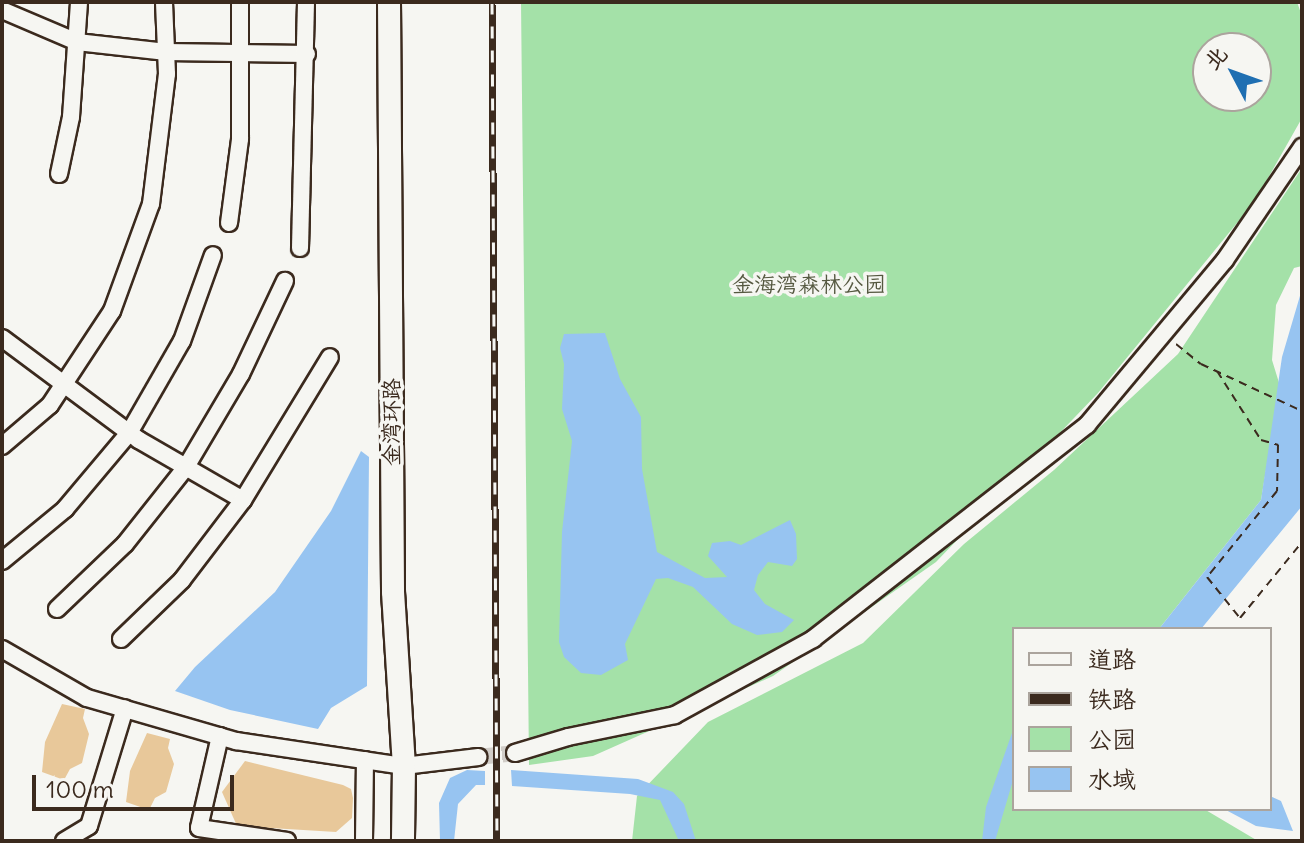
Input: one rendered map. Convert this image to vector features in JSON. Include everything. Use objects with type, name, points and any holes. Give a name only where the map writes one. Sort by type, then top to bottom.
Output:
[{"type":"main road","name":"金湾环路","points":[[389,2],[393,592],[404,766],[403,841]]},
{"type":"street","points":[[59,174],[71,117],[79,2]]},
{"type":"street","points":[[2,446],[50,405],[112,311],[151,204],[167,74],[164,2]]},
{"type":"street","points":[[229,223],[240,139],[240,2]]},
{"type":"street","points":[[300,248],[306,2]]},
{"type":"street","points":[[2,10],[77,42],[166,52],[307,54]]},
{"type":"street","points":[[515,753],[568,737],[675,715],[813,639],[1087,425],[1225,260],[1302,147]]},
{"type":"street","points":[[2,561],[65,509],[129,433],[182,341],[213,255]]},
{"type":"street","points":[[57,609],[125,544],[186,467],[241,374],[285,281]]},
{"type":"street","points":[[2,338],[129,433],[243,500]]},
{"type":"street","points":[[121,639],[182,580],[243,500],[330,357]]},
{"type":"street","points":[[2,649],[87,698],[220,736],[404,766],[478,757]]},
{"type":"street","points":[[64,841],[89,826],[125,708]]},
{"type":"street","points":[[220,736],[199,828],[287,841]]},
{"type":"street","points":[[364,841],[365,760]]},
{"type":"path","points":[[1170,339],[1217,371],[1302,411]]},
{"type":"path","points":[[1217,371],[1261,440],[1278,445],[1277,491],[1207,577],[1240,618],[1302,542]]},
{"type":"green space","name":"金海湾森林公园","points":[[521,2],[1297,2],[1302,16],[1302,118],[1255,201],[1098,393],[936,562],[773,676],[593,756],[529,765]]},
{"type":"green space","points":[[1302,168],[1302,266],[1294,268],[1276,305],[1272,360],[1280,386],[1261,500],[1161,627],[1012,627],[1012,811],[1207,811],[1258,841],[632,841],[637,796],[708,722],[863,643],[964,544],[1054,470],[1178,354]]},
{"type":"water","points":[[1302,289],[1302,506],[1203,627],[1161,627],[1261,500],[1282,357]]},
{"type":"water","points":[[605,333],[620,379],[641,417],[642,469],[657,552],[705,578],[727,577],[708,556],[712,543],[730,541],[741,545],[790,520],[796,534],[797,559],[792,566],[768,562],[758,575],[754,590],[765,604],[794,620],[782,632],[757,635],[732,624],[693,587],[668,578],[656,579],[625,644],[628,660],[601,675],[581,673],[564,657],[559,642],[562,532],[572,441],[562,409],[564,364],[560,348],[564,334]]},
{"type":"water","points":[[361,451],[369,457],[367,686],[331,708],[318,729],[230,710],[175,691],[195,667],[275,592],[331,511]]},
{"type":"water","points":[[1012,733],[1012,784],[995,841],[982,841],[986,807]]},
{"type":"water","points":[[467,770],[485,771],[485,785],[476,785],[458,804],[454,841],[440,841],[439,803],[450,778]]},
{"type":"water","points":[[511,770],[638,779],[673,792],[684,804],[696,841],[679,841],[660,800],[630,794],[512,786]]},
{"type":"water","points":[[1272,797],[1281,801],[1293,831],[1256,826],[1228,811],[1272,811]]},
{"type":"building","points":[[62,704],[85,709],[83,718],[89,734],[82,763],[70,769],[64,780],[42,772],[45,742]]},
{"type":"building","points":[[147,733],[170,739],[168,748],[174,764],[166,792],[155,798],[149,810],[126,802],[130,771]]},
{"type":"building","points":[[245,761],[351,789],[352,818],[336,832],[237,826],[222,792]]},
{"type":"tunnel","points":[[478,757],[515,753]]},
{"type":"railway","points":[[492,2],[497,841]]}]
